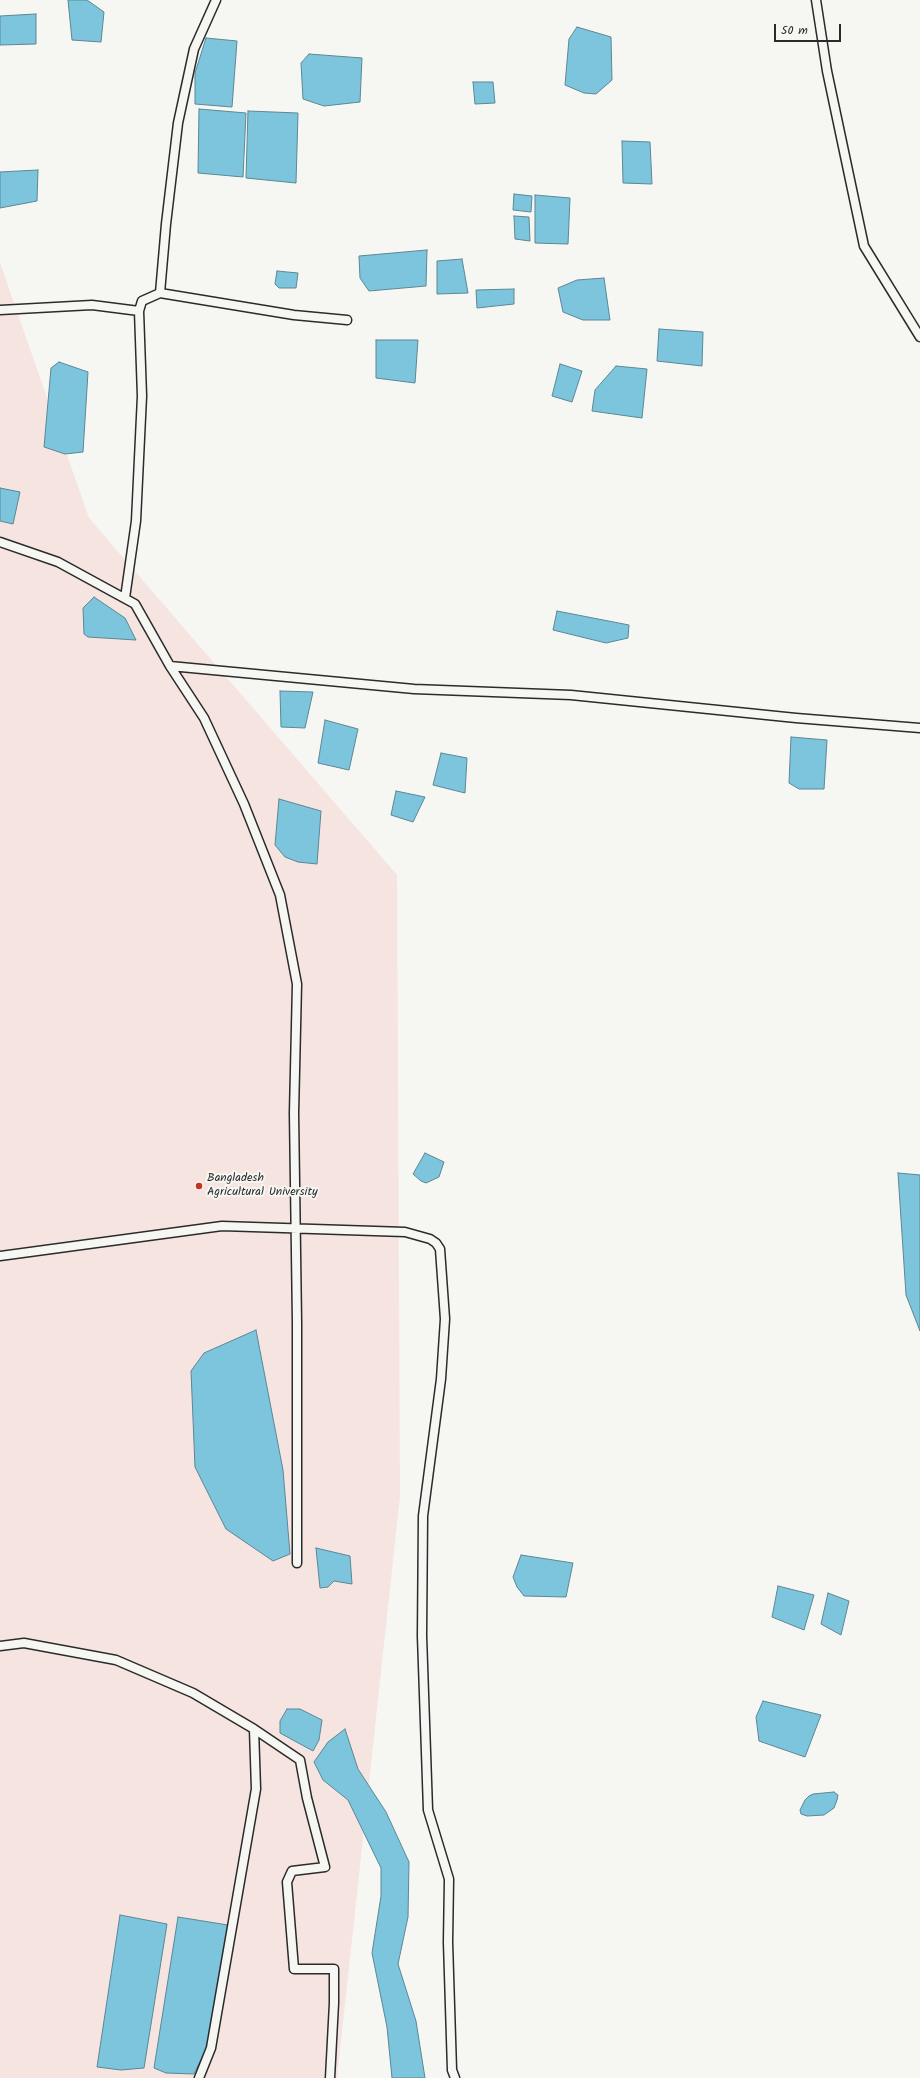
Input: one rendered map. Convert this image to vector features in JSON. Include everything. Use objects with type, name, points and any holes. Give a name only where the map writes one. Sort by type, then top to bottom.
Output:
[{"type":"street","points":[[160,293],[166,224],[178,123],[194,49],[216,0]]},
{"type":"street","points":[[816,0],[827,71],[864,246],[920,337]]},
{"type":"street","points":[[125,598],[136,521],[142,396],[139,311],[142,301],[160,293],[294,315],[347,320]]},
{"type":"street","points":[[0,310],[92,305],[139,311]]},
{"type":"street","points":[[0,542],[58,562],[135,604],[170,666],[204,718],[244,804],[280,895],[297,984],[294,1113],[297,1563]]},
{"type":"street","points":[[170,666],[414,689],[571,695],[796,718],[920,728]]},
{"type":"street","points":[[0,1256],[222,1226],[405,1232],[430,1239],[436,1243],[440,1249],[445,1319],[441,1379],[423,1516],[422,1636],[428,1810],[449,1878],[448,1942],[452,2070],[455,2078]]},
{"type":"street","points":[[0,1646],[24,1643],[116,1660],[193,1693],[254,1729],[300,1760],[307,1798],[325,1867],[292,1871],[288,1882],[294,1969],[334,1969],[334,2003],[330,2078]]},
{"type":"street","points":[[199,2078],[211,2048],[256,1788],[254,1729]]},
{"type":"shaded area","name":"Bangladesh Agricultural University","points":[[0,263],[89,518],[397,875],[400,1496],[337,2078],[0,2078]]},
{"type":"water","points":[[68,0],[87,0],[104,12],[101,42],[72,40]]},
{"type":"water","points":[[36,14],[36,44],[0,45],[0,16]]},
{"type":"water","points":[[577,27],[611,37],[612,80],[596,94],[584,93],[565,85],[569,39]]},
{"type":"water","points":[[206,38],[237,41],[232,107],[195,104],[195,73]]},
{"type":"water","points":[[309,54],[362,58],[360,102],[324,106],[303,99],[301,63]]},
{"type":"water","points":[[473,82],[493,82],[495,103],[475,104]]},
{"type":"water","points":[[199,109],[246,113],[243,177],[198,173]]},
{"type":"water","points":[[248,111],[298,113],[296,183],[246,178]]},
{"type":"water","points":[[622,141],[650,142],[652,184],[623,183]]},
{"type":"water","points":[[38,170],[37,201],[0,208],[0,172]]},
{"type":"water","points":[[514,194],[532,196],[531,212],[513,210]]},
{"type":"water","points":[[535,195],[570,198],[568,244],[535,243]]},
{"type":"water","points":[[514,216],[529,217],[530,241],[515,239]]},
{"type":"water","points":[[427,250],[426,286],[369,291],[360,278],[359,256]]},
{"type":"water","points":[[462,259],[468,293],[437,294],[437,261]]},
{"type":"water","points":[[277,271],[298,273],[296,288],[279,288],[275,284]]},
{"type":"water","points":[[604,278],[610,320],[583,320],[563,312],[558,288],[577,280]]},
{"type":"water","points":[[514,289],[514,304],[477,308],[476,290]]},
{"type":"water","points":[[659,329],[703,332],[702,366],[657,361]]},
{"type":"water","points":[[376,340],[418,340],[415,383],[376,378]]},
{"type":"water","points":[[59,362],[88,372],[83,452],[65,454],[44,447],[51,368]]},
{"type":"water","points":[[560,364],[582,371],[572,402],[552,396]]},
{"type":"water","points":[[616,366],[647,369],[642,418],[592,411],[595,390]]},
{"type":"water","points":[[0,488],[20,492],[13,524],[0,521]]},
{"type":"water","points":[[94,597],[125,618],[136,640],[88,637],[84,634],[83,608]]},
{"type":"water","points":[[557,611],[629,625],[628,638],[606,643],[553,630]]},
{"type":"water","points":[[280,691],[313,692],[305,728],[281,727]]},
{"type":"water","points":[[325,720],[358,729],[349,770],[318,763]]},
{"type":"water","points":[[791,737],[827,740],[824,789],[799,789],[789,783]]},
{"type":"water","points":[[441,753],[467,758],[465,793],[433,785]]},
{"type":"water","points":[[396,791],[425,797],[413,822],[391,815]]},
{"type":"water","points":[[279,799],[321,811],[317,864],[298,862],[285,857],[275,845]]},
{"type":"water","points":[[425,1153],[444,1162],[439,1177],[426,1183],[421,1181],[413,1174]]},
{"type":"water","points":[[898,1173],[920,1175],[920,1331],[906,1295]]},
{"type":"water","points":[[256,1330],[283,1470],[290,1554],[273,1561],[226,1529],[195,1467],[191,1371],[204,1353]]},
{"type":"water","points":[[316,1548],[350,1556],[352,1584],[334,1581],[328,1587],[320,1588]]},
{"type":"water","points":[[521,1555],[573,1563],[566,1597],[524,1596],[517,1587],[513,1577]]},
{"type":"water","points":[[778,1586],[814,1595],[804,1630],[772,1617]]},
{"type":"water","points":[[828,1593],[849,1601],[841,1635],[821,1624]]},
{"type":"water","points":[[763,1701],[821,1715],[805,1757],[759,1741],[756,1717]]},
{"type":"water","points":[[287,1709],[300,1709],[322,1720],[319,1740],[313,1751],[280,1733],[280,1721]]},
{"type":"water","points":[[345,1729],[358,1769],[386,1812],[409,1862],[408,1917],[398,1964],[416,2021],[425,2078],[392,2078],[387,2027],[372,1953],[381,1896],[381,1868],[348,1800],[323,1780],[314,1762],[328,1742]]},
{"type":"water","points":[[834,1792],[838,1795],[834,1808],[824,1815],[807,1816],[801,1814],[800,1810],[805,1800],[809,1796],[813,1794]]},
{"type":"water","points":[[120,1915],[167,1924],[144,2068],[121,2070],[97,2067]]},
{"type":"water","points":[[178,1917],[228,1925],[207,2047],[194,2074],[166,2073],[154,2068]]},
{"type":"place","name":"Bangladesh Agricultural University","points":[[199,1186]]}]
